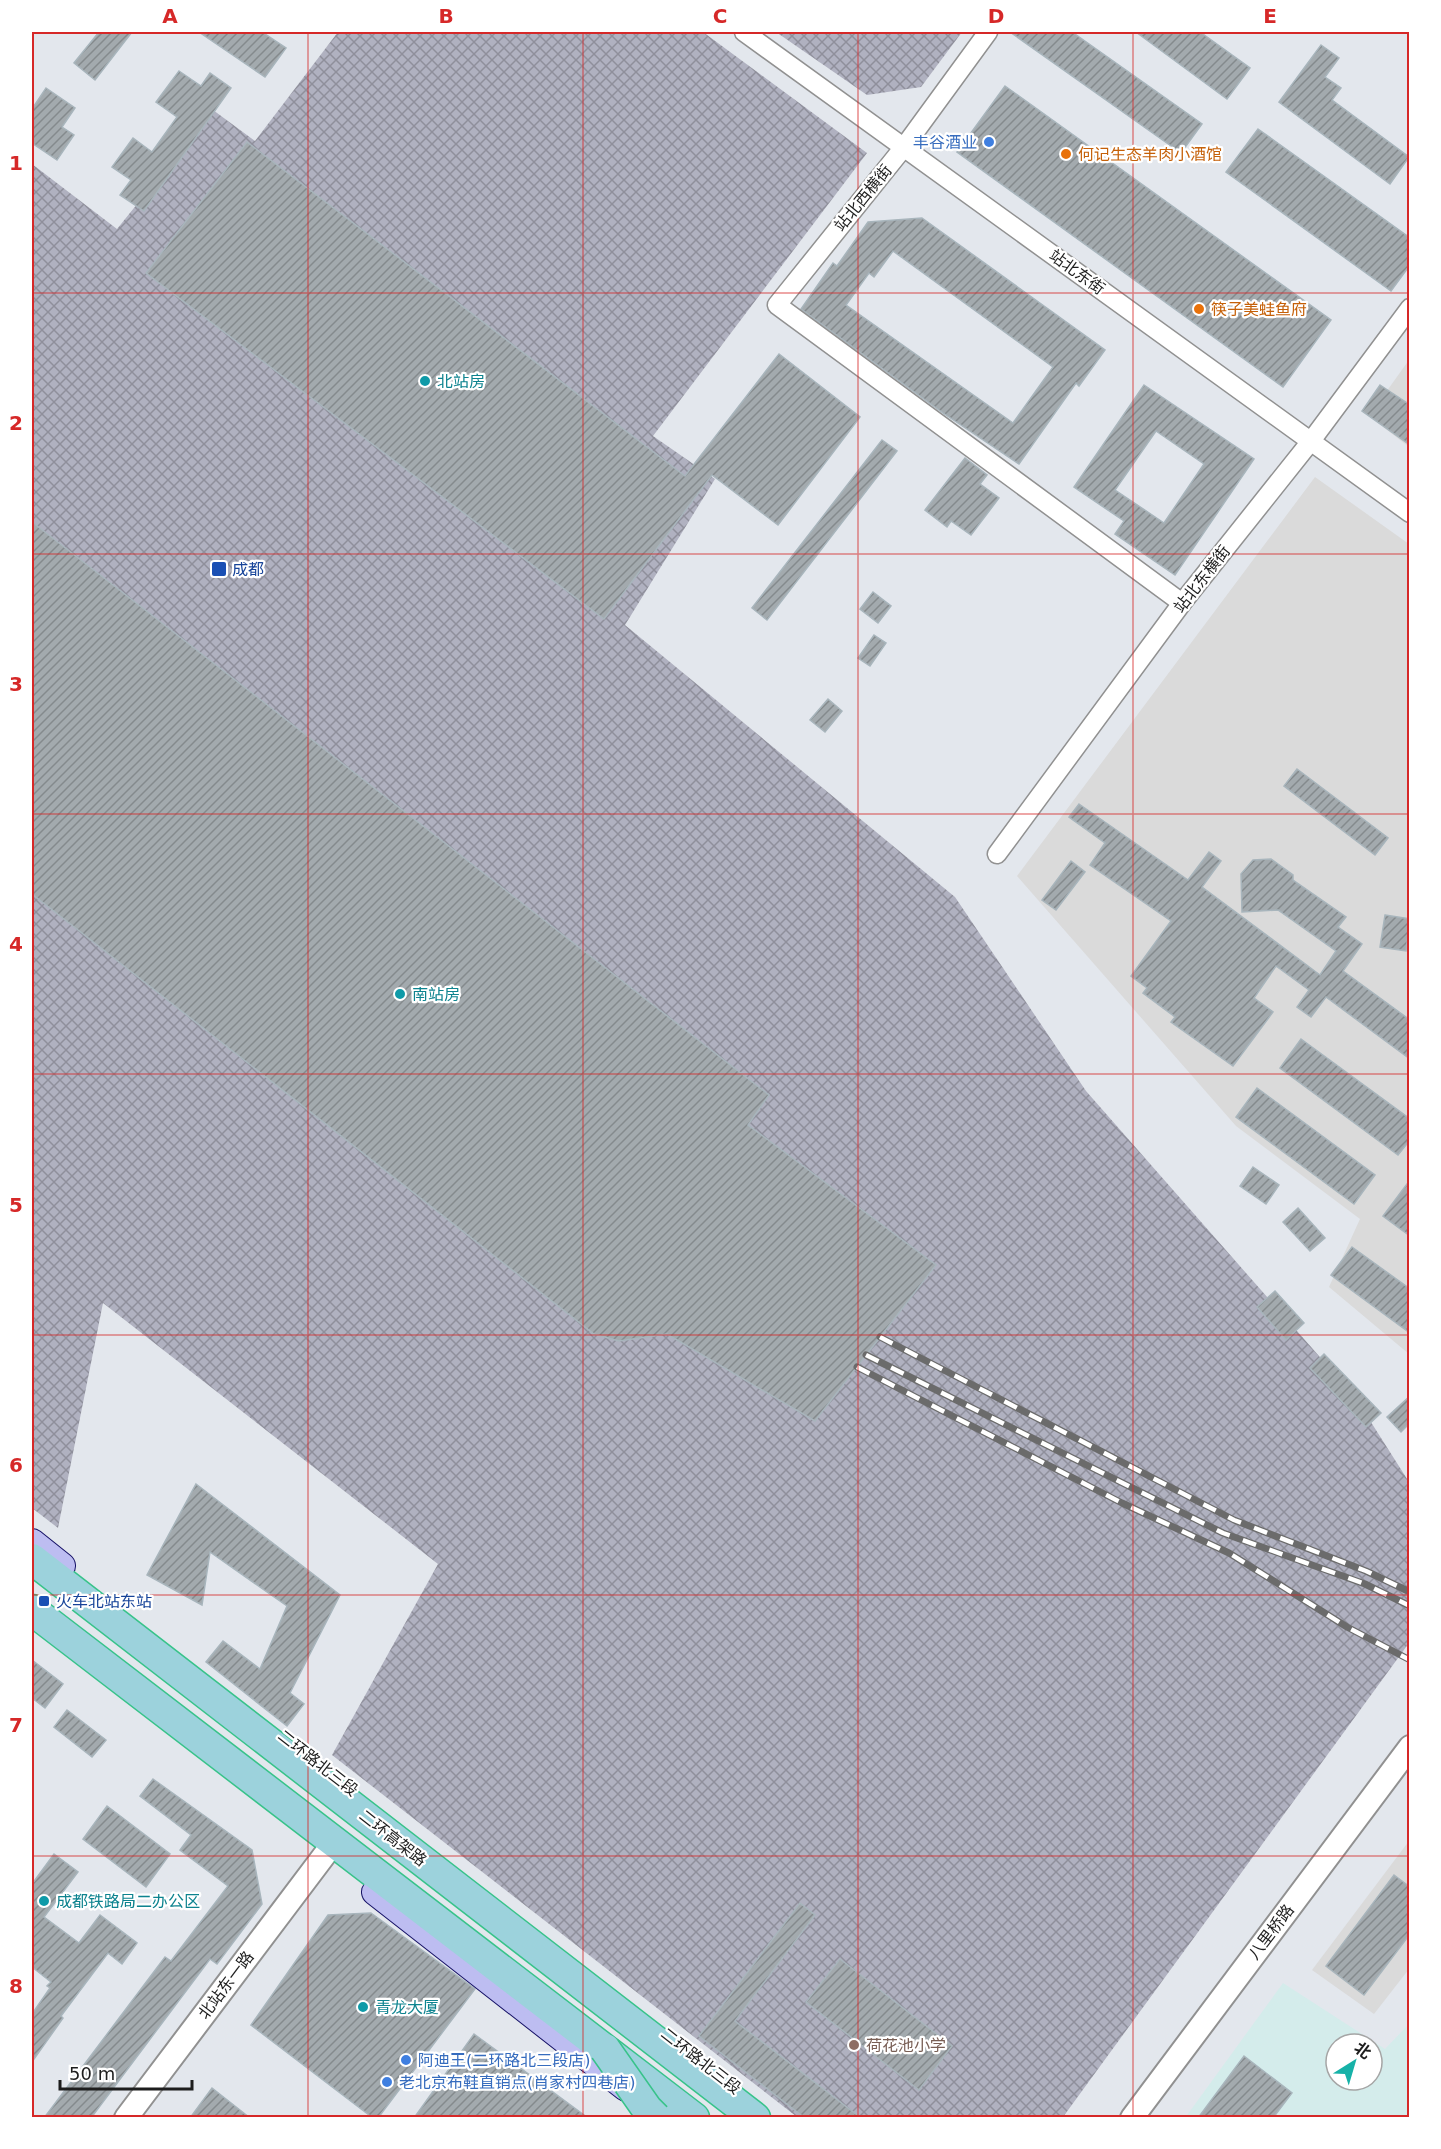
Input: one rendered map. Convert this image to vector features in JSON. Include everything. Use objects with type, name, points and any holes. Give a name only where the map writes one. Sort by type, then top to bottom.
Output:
[{"type":"highway","name":"二环高架路","points":[[32,1559],[755,2118]]},
{"type":"highway","points":[[32,1610],[694,2118]]},
{"type":"highway","points":[[605,2049],[647,2109],[656,2118]]},
{"type":"main road","name":"二环路北三段","points":[[32,1542],[774,2118]]},
{"type":"main road","points":[[32,1625],[664,2118]]},
{"type":"street","name":"站北东街","points":[[744,32],[1410,513]]},
{"type":"street","name":"站北西横街","points":[[988,32],[904,147],[777,305],[1182,603]]},
{"type":"street","name":"站北东横街","points":[[998,854],[1182,603],[1311,441],[1410,308]]},
{"type":"street","name":"八里桥路","points":[[1132,2118],[1410,1747]]},
{"type":"street","name":"北站东一路","points":[[126,2118],[326,1853]]},
{"type":"shaded area","points":[[338,32],[703,32],[867,153],[653,436],[715,479],[625,625],[955,897],[1086,1091],[1355,1397],[1409,1482],[1409,1643],[1063,2117],[797,2117],[332,1755],[438,1564],[103,1303],[58,1528],[32,1508],[32,164],[117,229],[213,110],[255,141]]},
{"type":"shaded area","points":[[776,32],[962,32],[921,87],[867,95]]},
{"type":"shaded area","points":[[1409,360],[1409,447],[1369,416]]},
{"type":"shaded area","points":[[1315,477],[1409,544],[1409,1354],[1329,1287],[1360,1219],[1236,1126],[1017,876]]},
{"type":"shaded area","points":[[1409,1841],[1409,1969],[1374,2014],[1312,1970]]},
{"type":"shaded area","points":[[1283,1983],[1359,2032],[1324,2032],[1324,2092],[1384,2092],[1384,2048],[1409,2024],[1409,2117],[1185,2118]]},
{"type":"building","points":[[99,32],[132,32],[95,80],[74,63]]},
{"type":"building","points":[[199,32],[262,32],[286,48],[265,77]]},
{"type":"building","points":[[1010,32],[1072,32],[1202,124],[1181,153]]},
{"type":"building","points":[[1136,32],[1200,32],[1250,68],[1227,99]]},
{"type":"building","points":[[1321,45],[1339,58],[1325,77],[1341,88],[1332,100],[1409,157],[1390,184],[1279,102]]},
{"type":"building","points":[[179,71],[201,86],[210,73],[231,88],[144,211],[120,195],[131,180],[112,167],[133,138],[152,152],[177,117],[156,102]]},
{"type":"building","points":[[1005,86],[1331,320],[1283,387],[957,152]]},
{"type":"building","points":[[46,88],[75,108],[62,127],[74,135],[57,160],[32,143],[32,109]]},
{"type":"building","points":[[1258,129],[1410,238],[1410,265],[1391,291],[1226,172]]},
{"type":"building","name":"北站房","points":[[247,142],[685,476],[779,354],[860,417],[778,525],[712,475],[604,619],[146,273]]},
{"type":"building","points":[[922,218],[1105,350],[1079,386],[1076,383],[1019,464],[943,413],[801,309],[833,263],[837,266],[868,222]],"holes":[[[893,251],[1053,367],[1013,423],[846,305],[869,273],[874,277]]]},
{"type":"building","points":[[1144,385],[1254,459],[1175,575],[1115,534],[1124,521],[1074,487]],"holes":[[[1156,431],[1204,464],[1164,523],[1115,490]]]},
{"type":"building","points":[[1380,385],[1410,405],[1410,445],[1362,411]]},
{"type":"building","points":[[882,440],[897,451],[767,620],[752,608]]},
{"type":"building","points":[[965,458],[987,475],[980,484],[999,498],[971,535],[951,521],[947,527],[925,510]]},
{"type":"building","name":"南站房","points":[[32,522],[769,1095],[748,1125],[936,1265],[815,1421],[667,1334],[619,1341],[594,1334],[32,894]]},
{"type":"building","points":[[873,592],[891,606],[878,623],[860,609]]},
{"type":"building","points":[[874,635],[886,643],[870,666],[858,658]]},
{"type":"building","points":[[828,699],[842,711],[825,732],[810,720]]},
{"type":"building","points":[[1297,769],[1388,838],[1375,855],[1284,786]]},
{"type":"building","points":[[1079,804],[1188,880],[1209,852],[1221,861],[1202,887],[1320,975],[1336,951],[1278,910],[1242,912],[1241,874],[1253,860],[1271,859],[1293,875],[1293,880],[1346,917],[1338,927],[1362,944],[1343,971],[1410,1020],[1410,1059],[1326,997],[1311,1017],[1297,1007],[1309,990],[1276,966],[1254,998],[1273,1012],[1233,1066],[1171,1022],[1175,1017],[1143,993],[1147,988],[1131,976],[1171,921],[1090,865],[1105,843],[1069,817]]},
{"type":"building","points":[[1071,861],[1085,872],[1056,910],[1042,900]]},
{"type":"building","points":[[1385,915],[1410,919],[1406,951],[1380,947]]},
{"type":"building","points":[[1301,1039],[1410,1119],[1410,1140],[1398,1155],[1280,1068]]},
{"type":"building","points":[[1257,1088],[1375,1175],[1354,1204],[1236,1117]]},
{"type":"building","points":[[1253,1167],[1279,1185],[1266,1204],[1240,1186]]},
{"type":"building","points":[[1410,1180],[1410,1236],[1383,1216]]},
{"type":"building","points":[[1298,1208],[1325,1238],[1310,1251],[1283,1222]]},
{"type":"building","points":[[1352,1247],[1410,1289],[1410,1333],[1331,1275]]},
{"type":"building","points":[[1275,1291],[1304,1323],[1286,1340],[1257,1307]]},
{"type":"building","points":[[1324,1354],[1381,1413],[1366,1427],[1310,1368]]},
{"type":"building","points":[[1410,1396],[1410,1423],[1401,1432],[1387,1417]]},
{"type":"building","points":[[196,1484],[340,1595],[290,1693],[304,1704],[287,1726],[206,1662],[223,1641],[260,1669],[287,1606],[210,1552],[202,1605],[147,1575]]},
{"type":"building","points":[[32,1660],[63,1684],[45,1708],[32,1698]]},
{"type":"building","points":[[67,1710],[106,1740],[92,1757],[54,1727]]},
{"type":"building","points":[[153,1779],[252,1850],[262,1904],[217,1964],[210,1959],[91,2118],[44,2118],[165,1957],[171,1961],[228,1886],[180,1850],[191,1835],[140,1796]]},
{"type":"building","points":[[107,1806],[170,1854],[146,1887],[83,1839]]},
{"type":"building","points":[[54,1854],[78,1872],[44,1917],[79,1943],[100,1915],[137,1943],[122,1964],[108,1953],[61,2016],[63,2018],[32,2062],[32,2014],[50,1988],[47,1986],[51,1982],[32,1967],[32,1884]]},
{"type":"building","points":[[1394,1875],[1410,1887],[1410,1934],[1364,1995],[1326,1966]]},
{"type":"building","points":[[800,1903],[815,1915],[735,2021],[861,2118],[805,2118],[699,2036]]},
{"type":"building","name":"青龙大厦","points":[[371,1913],[475,1989],[378,2118],[373,2118],[251,2025],[328,1915]]},
{"type":"building","points":[[840,1959],[952,2046],[919,2090],[806,2002]]},
{"type":"building","points":[[474,2034],[588,2118],[414,2118]]},
{"type":"building","points":[[1244,2056],[1292,2093],[1273,2118],[1198,2118]]},
{"type":"building","points":[[212,2088],[250,2118],[190,2118]]},
{"type":"railway","points":[[880,1337],[1234,1520],[1366,1571],[1410,1592]]},
{"type":"railway","points":[[866,1355],[1223,1533],[1365,1584],[1410,1606]]},
{"type":"railway","points":[[857,1367],[1122,1503],[1229,1553],[1347,1627],[1410,1660]]},
{"type":"place","name":"丰谷酒业","points":[[989,142]]},
{"type":"place","name":"何记生态羊肉小酒馆","points":[[1066,154]]},
{"type":"place","name":"筷子美蛙鱼府","points":[[1199,309]]},
{"type":"place","name":"北站房","points":[[425,381]]},
{"type":"place","name":"成都","points":[[219,569]]},
{"type":"place","name":"南站房","points":[[400,994]]},
{"type":"place","name":"火车北站东站","points":[[44,1601]]},
{"type":"place","name":"成都铁路局二办公区","points":[[44,1901]]},
{"type":"place","name":"青龙大厦","points":[[363,2007]]},
{"type":"place","name":"荷花池小学","points":[[854,2045]]},
{"type":"place","name":"阿迪王(二环路北三段店)","points":[[406,2060]]},
{"type":"place","name":"老北京布鞋直销点(肖家村四巷店)","points":[[387,2082]]}]
